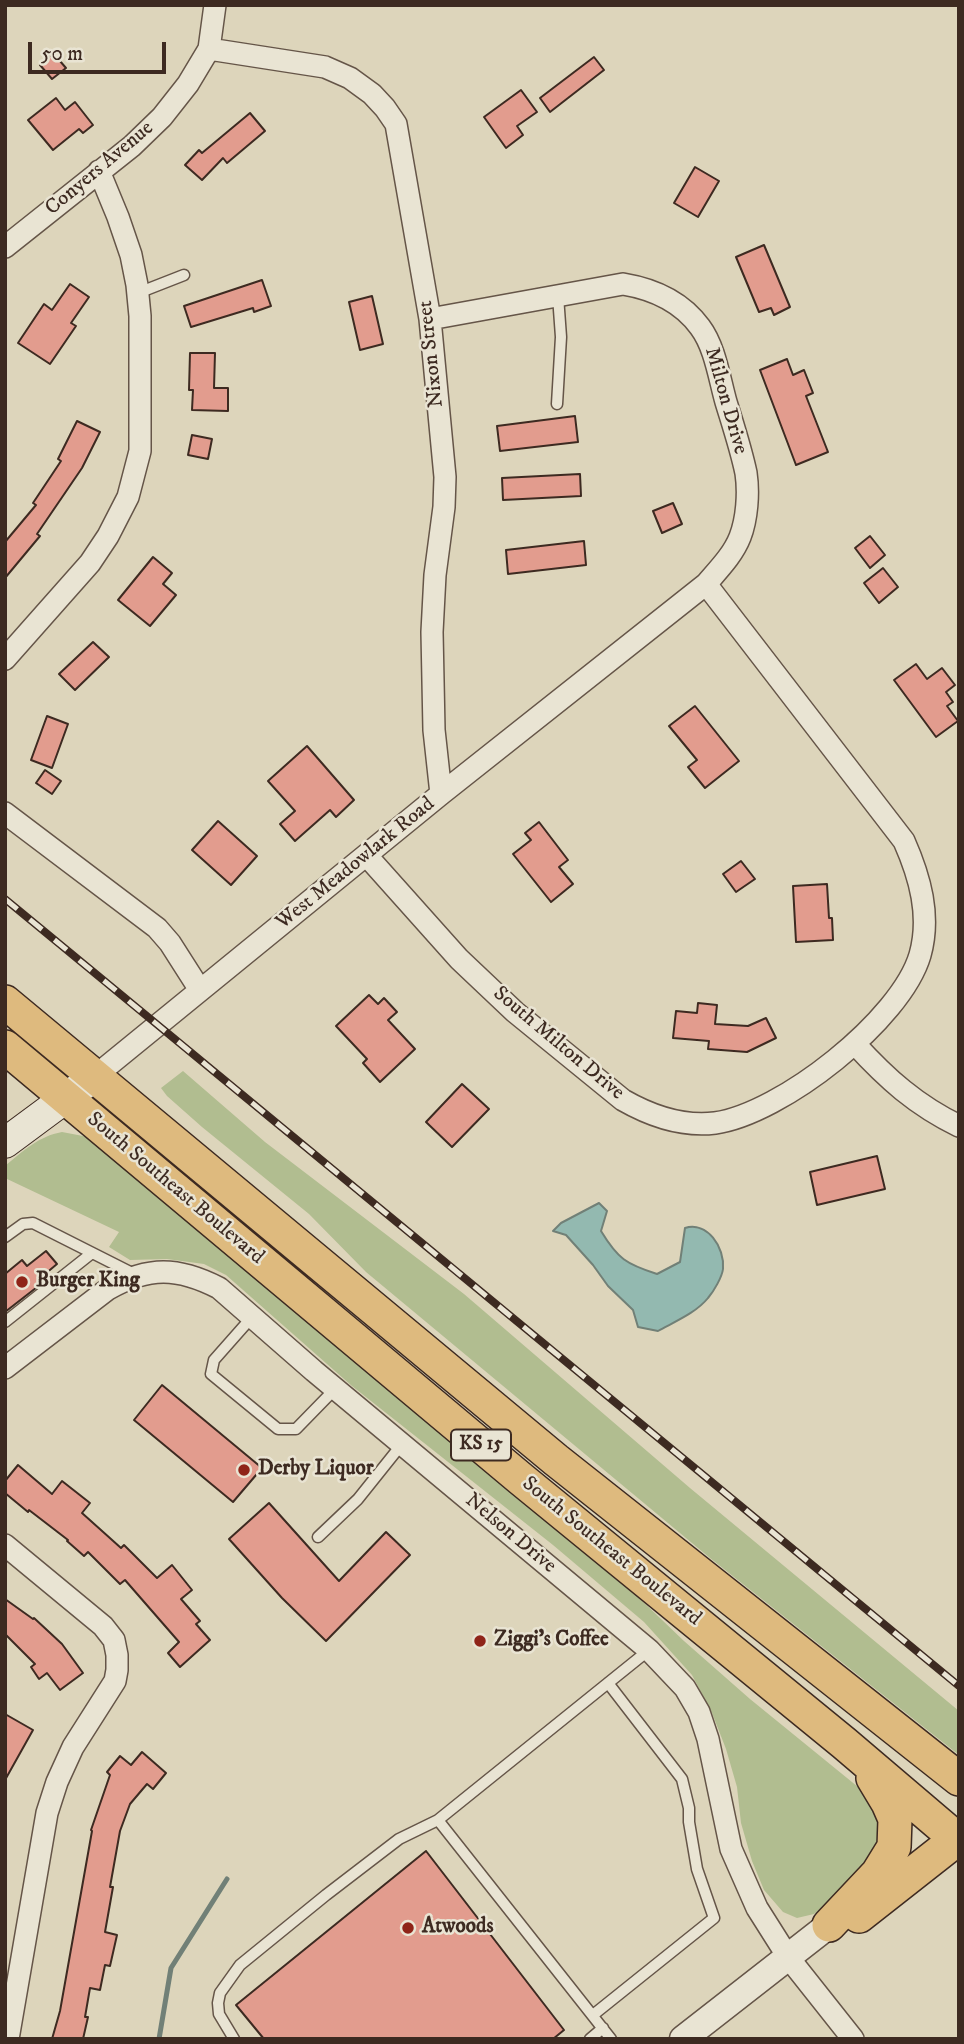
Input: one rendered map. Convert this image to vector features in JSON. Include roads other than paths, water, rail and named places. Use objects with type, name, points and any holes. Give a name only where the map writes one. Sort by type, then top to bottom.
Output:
[{"type":"main road","name":"South Southeast Boulevard","points":[[5,1002],[556,1460],[959,1779]]},
{"type":"main road","name":"South Southeast Boulevard","points":[[5,1047],[958,1840]]},
{"type":"main road","name":"West Meadowlark Road","points":[[5,1143],[94,1077]]},
{"type":"main road","points":[[851,1749],[886,1757],[937,1797],[959,1801]]},
{"type":"main road","points":[[829,1925],[878,1872],[894,1847],[895,1819],[888,1802],[851,1749]]},
{"type":"main road","points":[[829,1925],[847,1926],[958,1840]]},
{"type":"street","name":"Conyers Avenue","points":[[5,247],[132,146],[162,117],[188,84],[209,49],[215,5]]},
{"type":"street","name":"Nixon Street","points":[[209,49],[325,66],[350,78],[372,94],[396,124],[430,319],[445,477],[432,632],[434,730],[441,794]]},
{"type":"street","points":[[5,659],[90,563],[108,536],[128,497],[140,451],[138,293],[127,243],[99,171]]},
{"type":"street","name":"Milton Drive","points":[[430,319],[623,284],[658,293],[689,315],[708,340],[746,475],[746,509],[740,537],[725,562],[706,584]]},
{"type":"street","name":"West Meadowlark Road","points":[[94,1077],[441,794],[706,584]]},
{"type":"street","name":"South Milton Drive","points":[[367,856],[459,959],[515,1012],[623,1100],[660,1118],[691,1124],[712,1123],[730,1121],[755,1112],[812,1076],[855,1044],[898,997],[916,967],[925,925],[915,865],[904,841],[706,584]]},
{"type":"street","points":[[5,814],[157,928],[170,943],[200,990]]},
{"type":"street","points":[[855,1044],[879,1071],[907,1096],[959,1126]]},
{"type":"street","name":"Nelson Drive","points":[[5,1368],[108,1289],[136,1275],[167,1270],[201,1279],[219,1288],[335,1389],[649,1650],[685,1688],[699,1712],[708,1739],[731,1849],[757,1908],[788,1957],[853,2039]]},
{"type":"street","points":[[5,1545],[103,1626],[114,1640],[117,1670],[115,1681],[73,1747],[47,1812],[8,2039]]},
{"type":"street","points":[[684,2038],[829,1925]]},
{"type":"lane","points":[[138,293],[184,275]]},
{"type":"lane","points":[[557,404],[561,337],[558,296]]},
{"type":"lane","points":[[5,1237],[23,1224],[33,1223],[136,1275]]},
{"type":"lane","points":[[5,1322],[92,1253]]},
{"type":"lane","points":[[252,1317],[214,1360],[211,1374],[278,1429],[296,1429],[335,1389]]},
{"type":"lane","points":[[318,1537],[358,1499],[402,1444]]},
{"type":"lane","points":[[234,2039],[219,2014],[218,2003],[220,1993],[240,1965],[399,1839],[438,1820],[649,1650]]},
{"type":"lane","points":[[593,2015],[714,1918],[697,1869],[689,1808],[682,1779],[608,1683]]},
{"type":"lane","points":[[438,1820],[611,2039]]},
{"type":"lane","points":[[590,2039],[603,2028]]},
{"type":"water","points":[[599,1203],[607,1211],[601,1231],[613,1248],[630,1263],[657,1274],[680,1262],[685,1228],[700,1228],[707,1232],[718,1245],[723,1261],[721,1276],[708,1298],[691,1313],[658,1331],[638,1327],[633,1310],[608,1286],[566,1235],[553,1231],[561,1223]]},
{"type":"waterway","points":[[159,2039],[171,1968],[227,1879]]},
{"type":"railway","points":[[5,899],[959,1686]]},
{"type":"place","name":"Burger King","points":[[22,1282]]},
{"type":"place","name":"Derby Liquor","points":[[244,1470]]},
{"type":"place","name":"Ziggi's Coffee","points":[[480,1641]]},
{"type":"place","name":"Atwoods","points":[[408,1928]]}]
